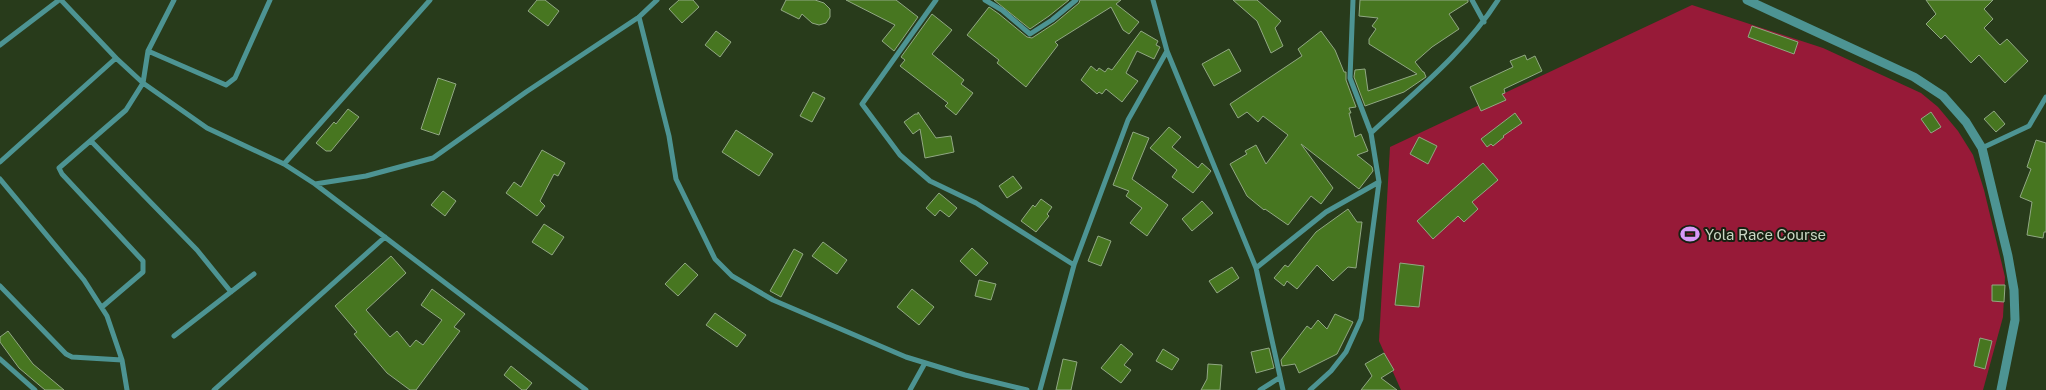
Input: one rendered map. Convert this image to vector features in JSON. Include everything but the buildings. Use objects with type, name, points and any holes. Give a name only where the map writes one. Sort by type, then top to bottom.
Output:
[{"type":"street","points":[[0,45],[60,0],[143,83],[207,128],[284,164],[315,184],[586,390]]},
{"type":"street","points":[[102,307],[143,272],[143,261],[62,174],[59,168],[126,110],[143,83],[148,51],[174,0]]},
{"type":"street","points":[[148,51],[226,85],[236,78],[270,0]]},
{"type":"street","points":[[284,164],[430,0]]},
{"type":"street","points":[[315,184],[366,176],[433,158],[526,92],[638,17],[657,0]]},
{"type":"street","points":[[936,0],[862,104],[900,155],[930,181],[976,203],[1074,265]]},
{"type":"street","points":[[985,0],[1002,10],[1030,34],[1052,20],[1076,0]]},
{"type":"street","points":[[1153,0],[1167,51],[1256,268],[1283,390]]},
{"type":"street","points":[[1310,390],[1331,372],[1346,352],[1361,319],[1379,182],[1372,133],[1350,78],[1353,0]]},
{"type":"street","points":[[1472,0],[1484,22]]},
{"type":"street","points":[[1372,133],[1439,71],[1484,22],[1498,0]]},
{"type":"street","points":[[1747,0],[1914,77],[1943,96],[1966,122],[1982,148],[2008,256],[2014,290],[2015,320],[2001,390]]},
{"type":"street","points":[[638,17],[669,136],[676,179],[715,259],[732,276],[773,300],[906,357],[964,375],[1027,390]]},
{"type":"street","points":[[1040,390],[1074,265],[1128,120],[1167,51]]},
{"type":"street","points":[[0,162],[116,58]]},
{"type":"street","points":[[1982,148],[2029,126],[2046,97]]},
{"type":"street","points":[[91,141],[197,250],[231,292]]},
{"type":"street","points":[[0,179],[84,280],[102,307],[107,316],[122,360],[127,390]]},
{"type":"street","points":[[1256,268],[1326,212],[1379,182]]},
{"type":"street","points":[[214,390],[386,237]]},
{"type":"street","points":[[174,336],[254,274]]},
{"type":"street","points":[[0,286],[66,354],[72,357],[122,360]]},
{"type":"street","points":[[0,360],[35,390]]},
{"type":"street","points":[[910,390],[925,363]]},
{"type":"street","points":[[1260,390],[1280,378]]},
{"type":"shaded area","name":"Yola Race Course","points":[[1692,5],[1823,48],[1921,93],[1938,107],[1958,131],[1973,155],[1984,190],[2005,277],[2003,317],[1983,390],[1401,390],[1379,341],[1390,147]]},
{"type":"place","name":"Yola Race Course","points":[[1690,234]]}]
